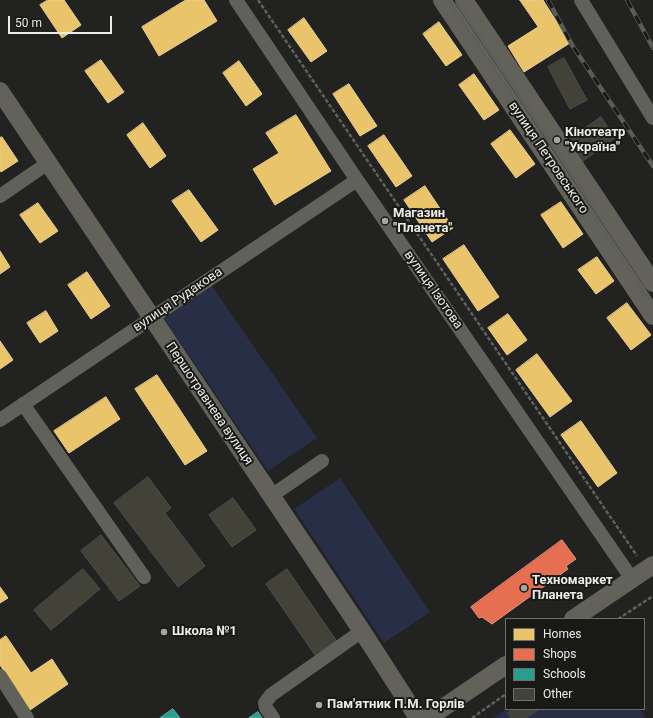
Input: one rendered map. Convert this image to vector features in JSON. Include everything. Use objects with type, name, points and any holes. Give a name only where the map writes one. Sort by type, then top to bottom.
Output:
[{"type":"main road","name":"вулиця Петровського","points":[[442,0],[653,316]]},
{"type":"main road","name":"вулиця Петровського","points":[[464,0],[653,283]]},
{"type":"main road","name":"Першотравнева вулиця","points":[[0,91],[418,718]]},
{"type":"main road","points":[[574,618],[644,571]]},
{"type":"main road","points":[[428,718],[505,665]]},
{"type":"street","name":"вулиця Ізотова","points":[[236,0],[357,180],[644,571]]},
{"type":"street","points":[[584,1],[653,118]]},
{"type":"street","points":[[0,196],[48,163]]},
{"type":"street","name":"вулиця Рудакова","points":[[0,420],[357,180]]},
{"type":"street","points":[[23,404],[144,577]]},
{"type":"street","points":[[271,496],[322,461]]},
{"type":"street","points":[[273,718],[265,703],[271,694],[362,632]]},
{"type":"street","points":[[0,676],[27,718]]},
{"type":"path","points":[[258,0],[644,571]]},
{"type":"path","points":[[620,618],[653,596]]},
{"type":"path","points":[[472,718],[505,695]]},
{"type":"shaded area","points":[[212,286],[317,438],[268,471],[164,319]]},
{"type":"shaded area","points":[[340,478],[430,612],[384,643],[294,509]]},
{"type":"shaded area","points":[[505,710],[641,710],[646,718],[493,718]]},
{"type":"building: Homes","points":[[48,0],[64,0],[81,25],[62,38],[40,5]]},
{"type":"building: Homes","points":[[186,0],[204,0],[217,21],[159,56],[142,27]]},
{"type":"building: Homes","points":[[520,0],[543,0],[570,43],[524,72],[508,46],[538,27]]},
{"type":"building: Homes","points":[[304,18],[327,51],[311,62],[288,30]]},
{"type":"building: Homes","points":[[439,22],[462,55],[446,66],[423,34]]},
{"type":"building: Homes","points":[[101,60],[124,92],[108,103],[85,71]]},
{"type":"building: Homes","points":[[239,61],[262,94],[246,106],[223,73]]},
{"type":"building: Homes","points":[[474,74],[499,110],[484,120],[459,85]]},
{"type":"building: Homes","points":[[349,84],[377,126],[360,136],[333,94]]},
{"type":"building: Homes","points":[[296,115],[331,171],[275,205],[253,169],[279,153],[266,133]]},
{"type":"building: Homes","points":[[143,123],[166,156],[150,168],[127,135]]},
{"type":"building: Homes","points":[[510,130],[535,164],[516,178],[491,144]]},
{"type":"building: Homes","points":[[384,135],[412,176],[396,187],[368,146]]},
{"type":"building: Homes","points":[[2,137],[18,161],[1,172],[0,138]]},
{"type":"building: Homes","points":[[425,186],[453,228],[432,242],[404,200]]},
{"type":"building: Homes","points":[[189,190],[218,230],[201,242],[172,201]]},
{"type":"building: Homes","points":[[561,202],[583,234],[563,248],[541,215]]},
{"type":"building: Homes","points":[[38,203],[58,231],[40,243],[20,215]]},
{"type":"building: Homes","points":[[464,245],[499,297],[478,311],[443,259]]},
{"type":"building: Homes","points":[[0,251],[10,267],[0,274]]},
{"type":"building: Homes","points":[[597,257],[614,281],[596,294],[578,270]]},
{"type":"building: Homes","points":[[87,272],[110,306],[91,319],[68,285]]},
{"type":"building: Homes","points":[[627,303],[651,335],[631,350],[607,318]]},
{"type":"building: Homes","points":[[46,311],[58,331],[40,343],[27,323]]},
{"type":"building: Homes","points":[[508,314],[527,340],[507,355],[488,328]]},
{"type":"building: Homes","points":[[0,341],[13,360],[0,369]]},
{"type":"building: Homes","points":[[537,354],[572,401],[550,417],[516,370]]},
{"type":"building: Homes","points":[[157,375],[207,451],[185,465],[135,389]]},
{"type":"building: Homes","points":[[106,397],[120,419],[69,453],[54,431]]},
{"type":"building: Homes","points":[[581,421],[617,473],[598,487],[561,435]]},
{"type":"building: Homes","points":[[0,587],[8,598],[0,603]]},
{"type":"building: Homes","points":[[6,636],[31,673],[52,659],[68,684],[30,710],[0,665],[0,640]]},
{"type":"building: Shops","points":[[562,540],[576,559],[566,566],[568,569],[492,624],[482,617],[479,618],[471,607]]},
{"type":"building: Schools","points":[[173,709],[180,718],[160,718]]},
{"type":"building: Schools","points":[[258,712],[262,718],[249,718]]},
{"type":"building: Other","points":[[564,58],[587,100],[570,109],[548,67]]},
{"type":"building: Other","points":[[601,117],[615,138],[583,161],[569,140]]},
{"type":"building: Other","points":[[148,477],[171,508],[165,513],[205,566],[178,587],[114,503]]},
{"type":"building: Other","points":[[233,498],[256,530],[232,547],[209,515]]},
{"type":"building: Other","points":[[101,535],[140,586],[119,601],[81,551]]},
{"type":"building: Other","points":[[83,569],[100,589],[51,630],[34,610]]},
{"type":"building: Other","points":[[287,569],[338,643],[317,658],[266,584]]},
{"type":"building: Other","points":[[512,710],[538,710],[526,718],[511,718],[508,713]]},
{"type":"tram line","points":[[448,0],[653,305]]},
{"type":"tram line","points":[[456,0],[598,213]]},
{"type":"railway","points":[[548,0],[572,45],[653,166]]},
{"type":"railway","points":[[627,0],[653,48]]},
{"type":"place","name":"Кінотеатр \"Україна\"","points":[[557,140]]},
{"type":"place","name":"Магазин \"Планета\"","points":[[385,221]]},
{"type":"place","name":"Техномаркет Планета","points":[[524,588]]},
{"type":"place","name":"Школа №1","points":[[164,632]]},
{"type":"place","name":"Пам'ятник П.М. Горлів","points":[[319,705]]}]
